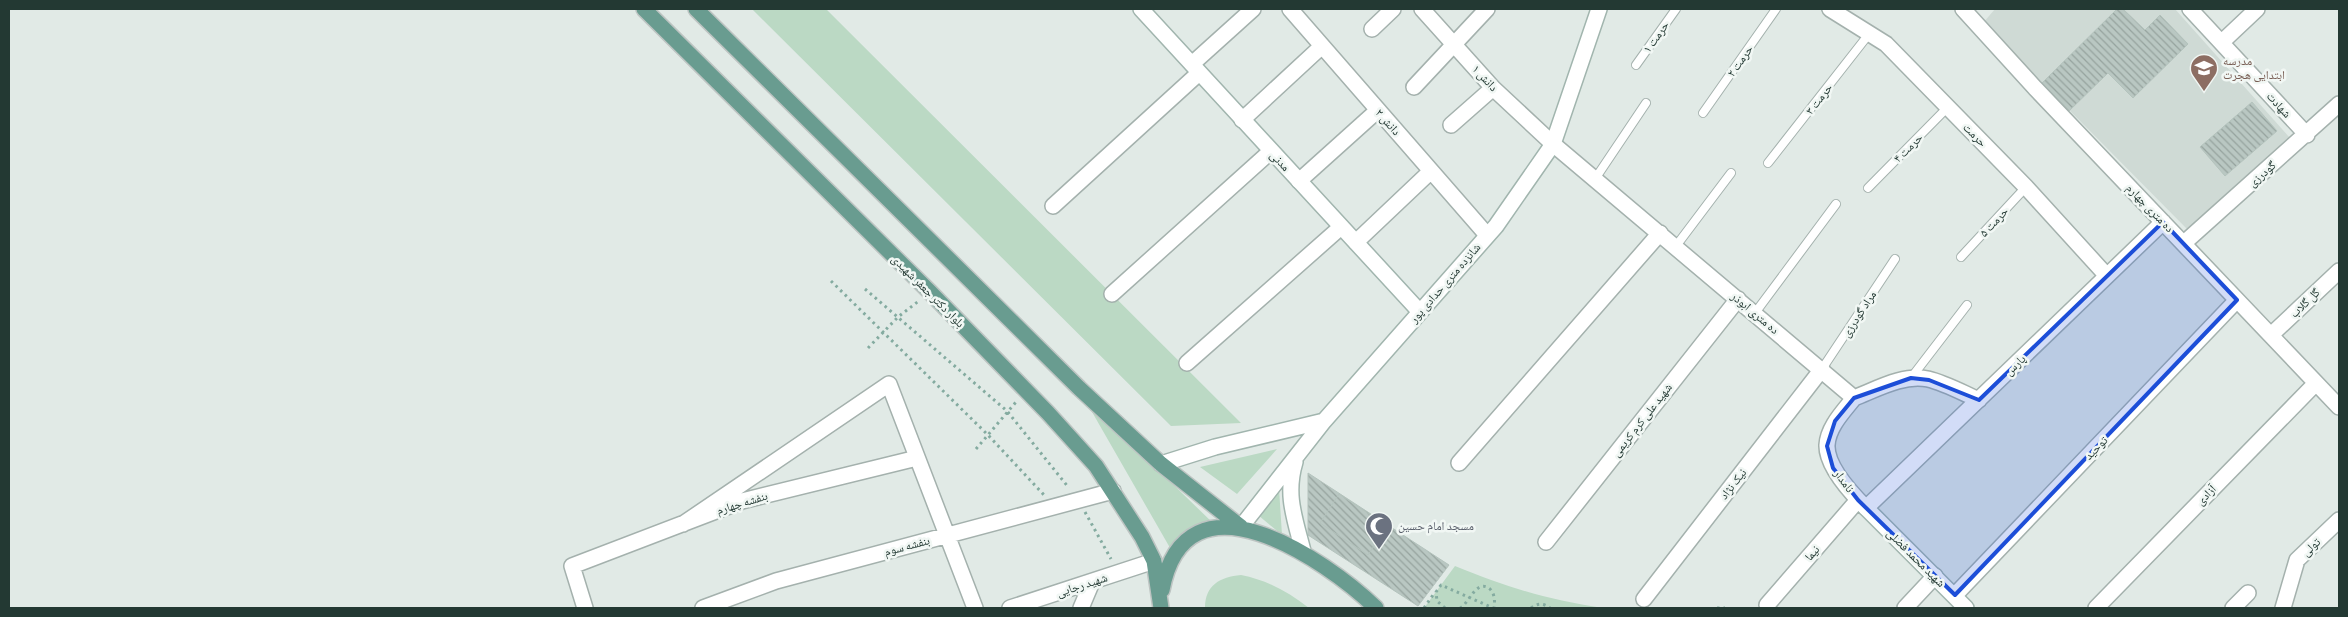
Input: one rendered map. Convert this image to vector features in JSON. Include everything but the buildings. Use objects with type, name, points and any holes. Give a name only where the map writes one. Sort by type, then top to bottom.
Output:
[{"type":"main road","name":"بلوار دکتر جعفر شهیدی","points":[[644,9],[930,292],[1096,466],[1142,536],[1154,562],[1161,608]]},
{"type":"main road","points":[[696,9],[1079,388],[1161,464],[1241,527],[1303,551],[1329,568],[1376,608]]},
{"type":"main road","points":[[1161,608],[1161,594],[1165,572],[1172,557],[1182,544],[1206,530],[1241,527]]},
{"type":"street","name":"مدنی","points":[[1141,9],[1420,312]]},
{"type":"street","points":[[1053,206],[1195,69],[1253,9]]},
{"type":"street","name":"دانش ۲","points":[[1290,9],[1487,235]]},
{"type":"street","points":[[1372,29],[1393,9]]},
{"type":"street","name":"دانش ۱","points":[[1422,9],[1493,88],[1553,144]]},
{"type":"street","points":[[1414,87],[1486,9]]},
{"type":"street","name":"شانزده متری حدادی پور","points":[[1241,527],[1298,452],[1487,235],[1553,144],[1599,9]]},
{"type":"street","name":"حرمت","points":[[1830,9],[1886,44],[2026,187],[2106,276]]},
{"type":"street","name":"ده متری چهارم","points":[[1963,9],[2035,88],[2339,407]]},
{"type":"street","name":"شهادت","points":[[2190,9],[2306,135]]},
{"type":"street","points":[[2222,42],[2257,9]]},
{"type":"street","points":[[1242,120],[1322,46]]},
{"type":"street","points":[[1451,125],[1493,88]]},
{"type":"street","name":"گودرزی","points":[[2184,243],[2339,104]]},
{"type":"street","points":[[1299,181],[1378,110]]},
{"type":"street","name":"ده متری ابوذر","points":[[1553,144],[1822,369],[1854,398]]},
{"type":"street","points":[[1112,294],[1271,151]]},
{"type":"street","points":[[1356,242],[1431,171]]},
{"type":"street","name":"پارس","points":[[1862,504],[1979,400],[2163,222]]},
{"type":"street","points":[[1186,363],[1341,227]]},
{"type":"street","points":[[1460,464],[1660,233]]},
{"type":"street","name":"گل گلاب","points":[[2271,336],[2339,270]]},
{"type":"street","name":"شهید علی کرم کریمی","points":[[1546,542],[1738,299]]},
{"type":"street","name":"توحید","points":[[1955,595],[2237,300]]},
{"type":"street","name":"نیک نژاد","points":[[1644,599],[1822,369]]},
{"type":"street","points":[[1854,398],[1894,382],[1911,378],[1929,380],[1979,400]]},
{"type":"street","name":"آزادی","points":[[2096,608],[2316,383]]},
{"type":"street","points":[[682,524],[889,384],[975,608]]},
{"type":"street","name":"نامدار","points":[[1854,398],[1835,421],[1827,446],[1833,468],[1862,504]]},
{"type":"street","points":[[1161,464],[1215,447],[1324,422]]},
{"type":"street","points":[[1298,452],[1290,480],[1290,500],[1303,551]]},
{"type":"street","name":"بنفشه چهارم","points":[[585,608],[572,566],[742,501],[917,458]]},
{"type":"street","name":"بنفشه سوم","points":[[703,608],[776,581],[1077,499],[1113,491]]},
{"type":"street","name":"شهید محمد فضلی","points":[[1862,504],[1966,608]]},
{"type":"street","name":"نیما","points":[[1766,605],[1862,504]]},
{"type":"street","name":"تولی","points":[[2283,608],[2297,560],[2339,520]]},
{"type":"street","name":"شهید رجایی","points":[[1010,608],[1154,562]]},
{"type":"street","points":[[1905,608],[1935,576]]},
{"type":"street","points":[[1081,608],[1092,582]]},
{"type":"street","points":[[2233,608],[2248,593]]},
{"type":"lane","name":"حرمت ۱","points":[[1636,65],[1676,9]]},
{"type":"lane","name":"حرمت ۲","points":[[1703,113],[1776,9]]},
{"type":"lane","name":"حرمت ۳","points":[[1768,163],[1869,34]]},
{"type":"lane","points":[[1595,179],[1646,103]]},
{"type":"lane","name":"حرمت ۴","points":[[1868,188],[1948,108]]},
{"type":"lane","points":[[1676,246],[1731,173]]},
{"type":"lane","name":"حرمت ۵","points":[[1961,257],[2026,187]]},
{"type":"lane","points":[[1755,313],[1836,204]]},
{"type":"lane","name":"مراد گودرزی","points":[[1822,369],[1895,259]]},
{"type":"lane","points":[[1911,378],[1967,305]]},
{"type":"path","points":[[832,281],[988,435],[1054,506]]},
{"type":"path","points":[[866,289],[1007,411],[1077,499],[1119,573]]},
{"type":"path","points":[[868,348],[898,317],[930,292]]},
{"type":"path","points":[[976,449],[1007,411],[1026,392]]},
{"type":"path","points":[[1424,608],[1441,585],[1469,598],[1482,606],[1493,608],[1493,594],[1490,589],[1478,588],[1469,598],[1460,608]]},
{"type":"path","points":[[1436,592],[1437,601],[1445,608]]},
{"type":"path","points":[[1531,608],[1536,604],[1543,604],[1550,608]]},
{"type":"path","points":[[1717,608],[1725,608]]},
{"type":"highlighted area","points":[[2163,222],[2237,300],[1955,595],[1858,500],[1833,468],[1827,446],[1835,421],[1854,398],[1911,378],[1929,380],[1979,400]]},
{"type":"shaded area","points":[[1995,9],[2175,9],[2290,138],[2187,229],[1983,23]]},
{"type":"green space","points":[[752,9],[826,9],[1241,423],[1171,426]]},
{"type":"green space","points":[[1084,398],[1216,526],[1177,560]]},
{"type":"green space","points":[[1277,449],[1237,494],[1200,467]]},
{"type":"green space","points":[[1279,488],[1282,535],[1258,515]]},
{"type":"green space","points":[[1455,566],[1528,592],[1603,608],[1424,608]]},
{"type":"green space","points":[[1241,575],[1277,587],[1309,608],[1205,608],[1208,593],[1215,584],[1220,580]]},
{"type":"place","name":"مدرسه ابتدایی هجرت","points":[[2204,92]]},
{"type":"place","name":"مسجد امام حسین","points":[[1379,550]]}]
